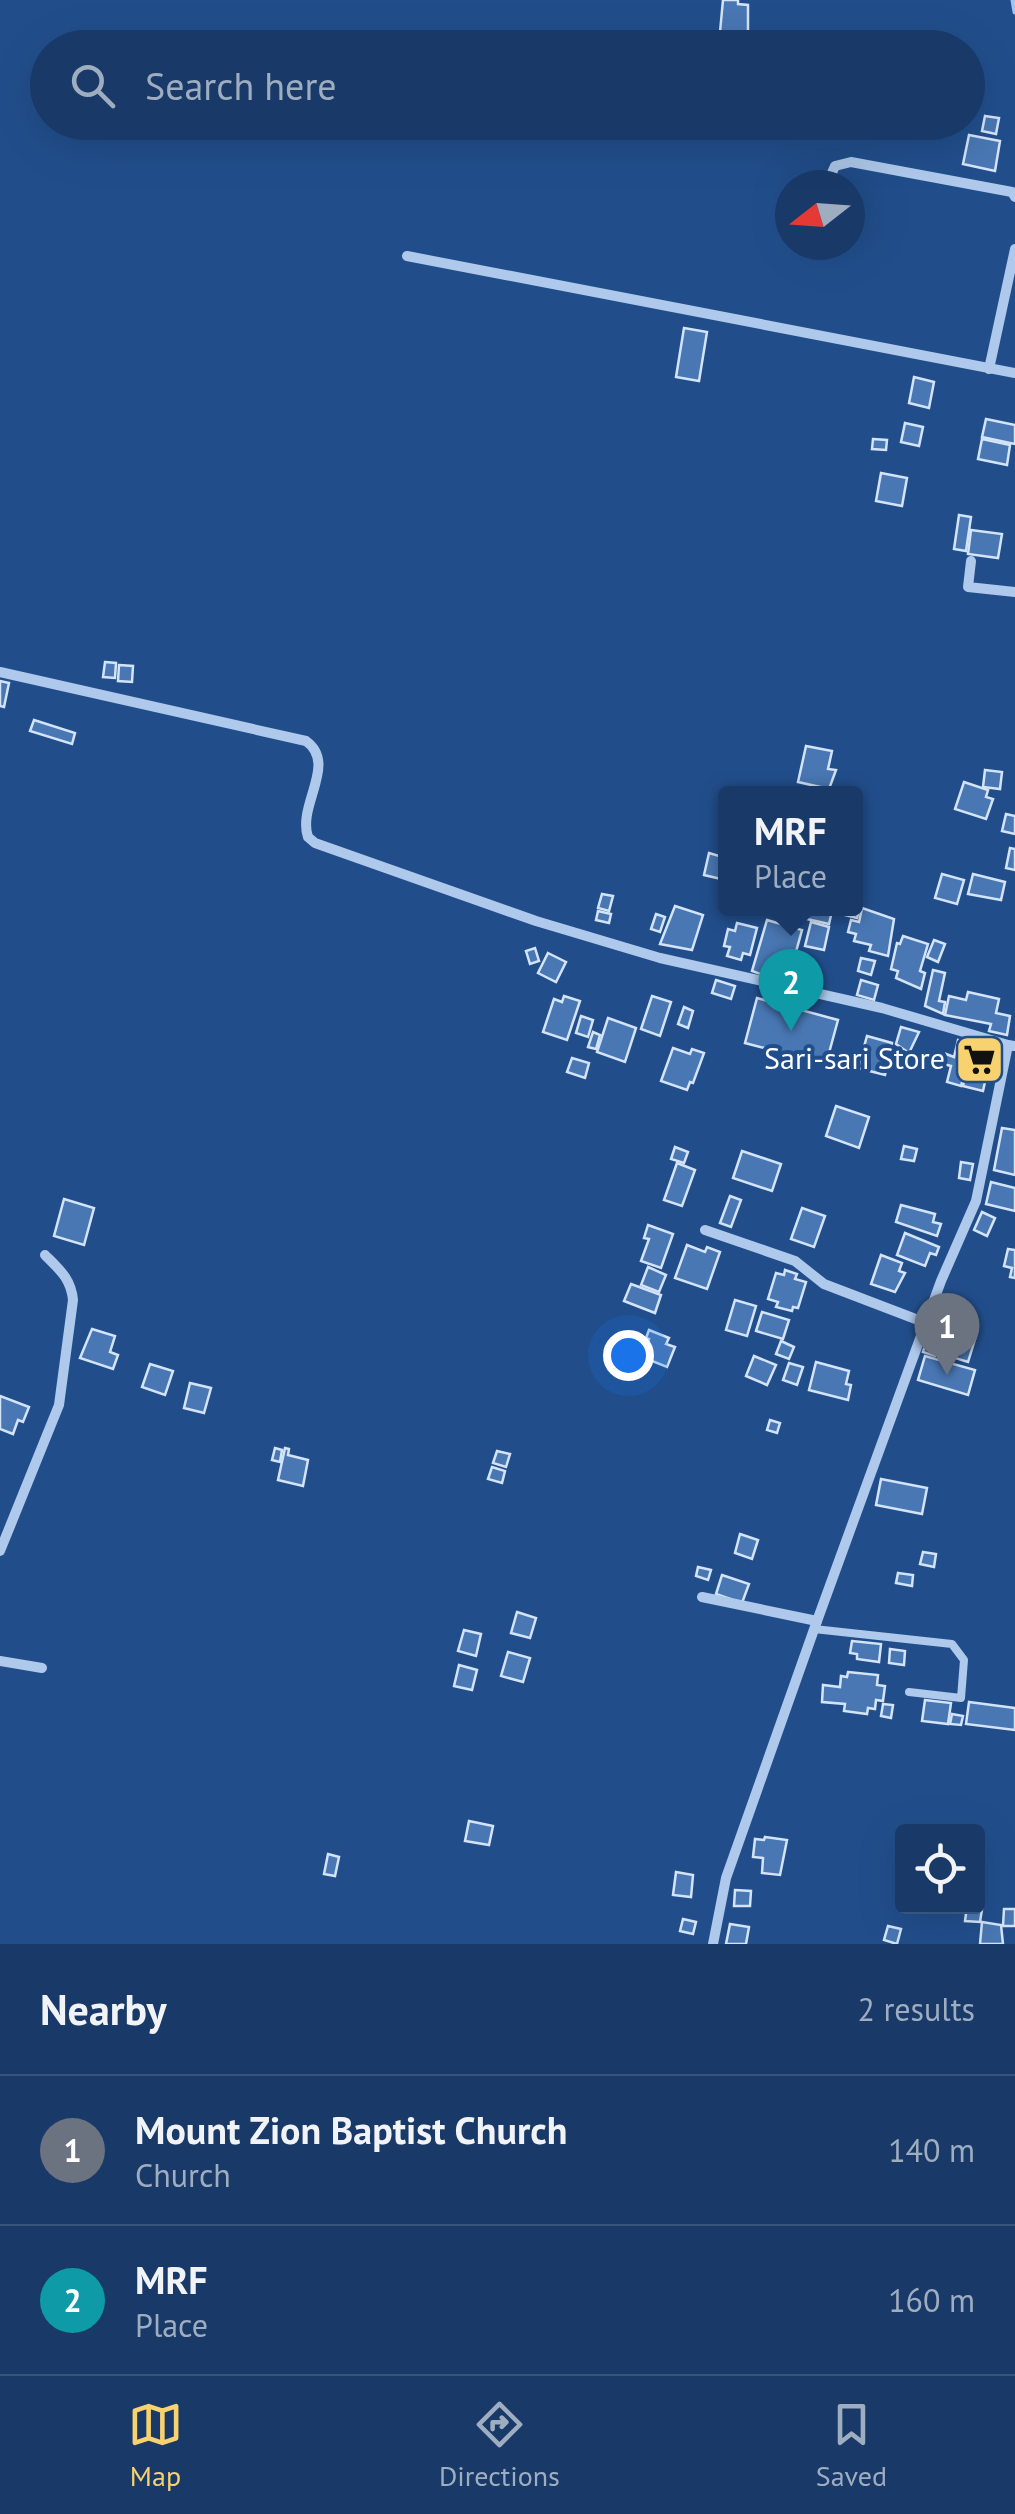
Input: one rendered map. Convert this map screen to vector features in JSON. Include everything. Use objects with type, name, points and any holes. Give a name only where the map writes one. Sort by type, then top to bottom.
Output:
[{"type":"street","points":[[833,170],[851,162],[1012,192],[1015,198]]},
{"type":"street","points":[[989,368],[1015,249]]},
{"type":"street","points":[[407,256],[1015,374]]},
{"type":"street","points":[[971,562],[968,588],[1015,592]]},
{"type":"street","points":[[0,672],[306,741],[318,752],[320,762],[304,818],[308,837],[316,843],[536,921],[642,952],[882,1008],[1012,1046],[976,1201],[926,1323],[815,1625],[726,1878],[713,1944]]},
{"type":"street","points":[[705,1230],[795,1261],[824,1284],[926,1323]]},
{"type":"street","points":[[0,1551],[59,1405],[72,1286],[45,1255]]},
{"type":"street","points":[[702,1597],[815,1625]]},
{"type":"street","points":[[0,1660],[42,1668]]},
{"type":"lane","points":[[815,1625],[952,1644],[964,1660],[961,1698],[909,1692]]},
{"type":"building","points":[[723,0],[748,5],[748,30],[720,30]]},
{"type":"building","points":[[985,116],[999,118],[996,134],[985,132]]},
{"type":"building","points":[[968,140],[1000,141],[995,171],[963,164]]},
{"type":"building","points":[[684,328],[707,332],[699,381],[676,377]]},
{"type":"building","points":[[914,377],[934,382],[929,408],[909,403]]},
{"type":"building","points":[[986,419],[1015,425],[1015,444],[982,437]]},
{"type":"building","points":[[905,423],[923,427],[919,446],[901,442]]},
{"type":"building","points":[[873,439],[887,440],[886,450],[872,449]]},
{"type":"building","points":[[982,439],[1010,445],[1007,465],[978,459]]},
{"type":"building","points":[[881,473],[907,478],[902,506],[876,501]]},
{"type":"building","points":[[959,515],[971,517],[966,551],[954,549]]},
{"type":"building","points":[[971,530],[1002,534],[998,558],[968,554]]},
{"type":"building","points":[[105,662],[116,663],[115,678],[103,677]]},
{"type":"building","points":[[119,665],[133,666],[132,682],[118,681]]},
{"type":"building","points":[[0,681],[9,683],[4,707],[0,706]]},
{"type":"building","points":[[34,720],[75,733],[72,744],[30,731]]},
{"type":"building","points":[[806,746],[832,751],[828,769],[836,770],[830,786],[798,782]]},
{"type":"building","points":[[985,770],[1002,772],[1000,789],[983,787]]},
{"type":"building","points":[[964,782],[988,790],[986,797],[993,799],[986,819],[955,809]]},
{"type":"building","points":[[1006,814],[1015,816],[1015,834],[1002,831]]},
{"type":"building","points":[[1010,848],[1015,849],[1015,870],[1006,868]]},
{"type":"building","points":[[709,853],[718,856],[718,878],[704,875]]},
{"type":"building","points":[[942,874],[964,880],[957,904],[935,898]]},
{"type":"building","points":[[973,874],[1005,882],[1001,900],[968,894]]},
{"type":"building","points":[[602,894],[613,896],[609,911],[598,908]]},
{"type":"building","points":[[675,906],[703,915],[692,950],[660,944]]},
{"type":"building","points":[[863,908],[894,919],[888,956],[869,951],[871,945],[854,941],[856,934],[848,932],[851,920],[859,922]]},
{"type":"building","points":[[598,911],[611,914],[609,923],[596,920]]},
{"type":"building","points":[[656,914],[665,917],[660,932],[651,929]]},
{"type":"building","points":[[808,916],[831,916],[829,924],[807,919]]},
{"type":"building","points":[[767,920],[802,930],[792,966],[770,964],[766,976],[752,971]]},
{"type":"building","points":[[811,922],[829,927],[824,950],[805,946]]},
{"type":"building","points":[[737,923],[757,928],[750,955],[743,953],[741,960],[727,956],[730,947],[724,946],[728,929],[735,931]]},
{"type":"building","points":[[903,936],[928,944],[920,971],[925,973],[921,989],[896,978],[898,971],[891,969],[897,943]]},
{"type":"building","points":[[934,940],[945,944],[938,962],[927,957]]},
{"type":"building","points":[[535,948],[539,961],[530,964],[526,951]]},
{"type":"building","points":[[548,953],[566,962],[556,982],[538,973]]},
{"type":"building","points":[[861,958],[875,961],[871,975],[858,971]]},
{"type":"building","points":[[933,970],[945,973],[939,1001],[945,1002],[943,1014],[925,1006]]},
{"type":"building","points":[[716,980],[735,986],[731,999],[712,993]]},
{"type":"building","points":[[861,980],[878,985],[874,1000],[857,995]]},
{"type":"building","points":[[968,992],[999,999],[996,1013],[1010,1016],[1007,1035],[989,1031],[991,1024],[945,1015],[949,996],[966,1000]]},
{"type":"building","points":[[564,996],[580,1001],[567,1040],[543,1032],[554,999],[562,1002]]},
{"type":"building","points":[[652,996],[671,1002],[660,1036],[641,1029]]},
{"type":"building","points":[[757,998],[838,1020],[826,1064],[745,1043]]},
{"type":"building","points":[[684,1007],[693,1011],[688,1028],[678,1024]]},
{"type":"building","points":[[581,1016],[593,1020],[588,1037],[576,1033]]},
{"type":"building","points":[[608,1018],[636,1028],[625,1062],[597,1052]]},
{"type":"building","points":[[901,1027],[919,1032],[909,1053],[896,1044]]},
{"type":"building","points":[[593,1032],[600,1035],[596,1049],[588,1047]]},
{"type":"building","points":[[867,1036],[892,1043],[885,1075],[858,1068]]},
{"type":"building","points":[[958,1040],[972,1044],[961,1086],[947,1082],[951,1066],[943,1064],[946,1054],[954,1057]]},
{"type":"building","name":"Sari-sari Store","points":[[973,1047],[993,1052],[987,1072],[968,1067]]},
{"type":"building","points":[[673,1048],[690,1054],[692,1049],[704,1053],[687,1090],[661,1081]]},
{"type":"building","points":[[572,1058],[589,1063],[585,1078],[567,1072]]},
{"type":"building","points":[[967,1068],[987,1073],[983,1091],[963,1086]]},
{"type":"building","points":[[836,1106],[869,1117],[859,1148],[826,1136]]},
{"type":"building","points":[[1002,1128],[1015,1130],[1015,1175],[994,1170]]},
{"type":"building","points":[[904,1146],[917,1149],[914,1161],[901,1159]]},
{"type":"building","points":[[675,1147],[688,1152],[684,1163],[671,1159]]},
{"type":"building","points":[[742,1151],[781,1164],[772,1191],[733,1178]]},
{"type":"building","points":[[961,1162],[973,1164],[970,1180],[959,1178]]},
{"type":"building","points":[[677,1163],[695,1170],[682,1206],[664,1200]]},
{"type":"building","points":[[991,1182],[1015,1188],[1015,1211],[986,1204]]},
{"type":"building","points":[[730,1196],[741,1200],[731,1227],[720,1223]]},
{"type":"building","points":[[64,1199],[94,1208],[84,1245],[54,1236]]},
{"type":"building","points":[[901,1205],[935,1214],[933,1222],[941,1224],[937,1236],[896,1222]]},
{"type":"building","points":[[802,1208],[825,1216],[814,1247],[791,1239]]},
{"type":"building","points":[[982,1212],[995,1218],[987,1236],[974,1230]]},
{"type":"building","points":[[648,1225],[673,1234],[661,1268],[641,1261],[649,1239],[644,1238]]},
{"type":"building","points":[[905,1233],[939,1247],[936,1255],[930,1253],[925,1266],[897,1255]]},
{"type":"building","points":[[687,1245],[705,1252],[707,1247],[720,1252],[707,1289],[675,1278]]},
{"type":"building","points":[[1008,1249],[1015,1250],[1015,1278],[1010,1277],[1012,1268],[1004,1266]]},
{"type":"building","points":[[881,1255],[902,1263],[899,1271],[905,1273],[895,1292],[871,1284]]},
{"type":"building","points":[[648,1267],[666,1275],[659,1292],[641,1285]]},
{"type":"building","points":[[785,1270],[806,1282],[798,1308],[793,1307],[792,1311],[776,1307],[778,1302],[768,1299],[776,1273],[784,1275]]},
{"type":"building","points":[[631,1284],[661,1295],[655,1313],[624,1301]]},
{"type":"building","points":[[735,1300],[756,1306],[747,1336],[726,1330]]},
{"type":"building","points":[[762,1312],[789,1320],[783,1339],[756,1331]]},
{"type":"building","points":[[92,1329],[115,1336],[110,1352],[118,1355],[113,1369],[80,1358]]},
{"type":"building","points":[[954,1329],[976,1336],[968,1362],[939,1353],[944,1334],[952,1336]]},
{"type":"building","points":[[649,1330],[669,1338],[666,1344],[675,1347],[667,1367],[642,1357]]},
{"type":"building","points":[[929,1331],[942,1335],[935,1356],[923,1352]]},
{"type":"building","points":[[781,1341],[794,1347],[789,1359],[776,1354]]},
{"type":"building","points":[[754,1356],[776,1365],[767,1385],[746,1376]]},
{"type":"building","points":[[925,1356],[975,1370],[968,1395],[918,1380]]},
{"type":"building","points":[[816,1362],[849,1371],[848,1400],[809,1390]]},
{"type":"building","points":[[789,1363],[803,1367],[797,1385],[783,1380]]},
{"type":"building","points":[[150,1364],[173,1371],[165,1395],[142,1387]]},
{"type":"building","points":[[190,1383],[211,1388],[204,1413],[184,1408]]},
{"type":"building","points":[[0,1396],[29,1407],[13,1434],[0,1429]]},
{"type":"building","points":[[770,1420],[780,1423],[777,1433],[767,1430]]},
{"type":"building","points":[[275,1448],[282,1450],[280,1462],[272,1460]]},
{"type":"building","points":[[285,1448],[289,1449],[288,1455],[308,1460],[303,1486],[278,1480]]},
{"type":"building","points":[[497,1451],[510,1454],[506,1467],[493,1463]]},
{"type":"building","points":[[492,1467],[505,1471],[502,1483],[488,1479]]},
{"type":"building","points":[[881,1479],[927,1488],[922,1514],[876,1505]]},
{"type":"building","points":[[740,1534],[758,1540],[752,1559],[735,1553]]},
{"type":"building","points":[[923,1552],[936,1554],[934,1567],[920,1564]]},
{"type":"building","points":[[698,1567],[711,1570],[708,1580],[696,1576]]},
{"type":"building","points":[[898,1573],[913,1575],[912,1586],[896,1583]]},
{"type":"building","points":[[722,1575],[749,1584],[742,1603],[716,1594]]},
{"type":"building","points":[[517,1612],[536,1618],[530,1638],[511,1633]]},
{"type":"building","points":[[464,1630],[481,1634],[476,1656],[458,1651]]},
{"type":"building","points":[[852,1641],[881,1644],[879,1662],[857,1659],[857,1654],[850,1653]]},
{"type":"building","points":[[890,1649],[905,1651],[904,1665],[889,1663]]},
{"type":"building","points":[[508,1652],[530,1658],[523,1682],[501,1676]]},
{"type":"building","points":[[459,1665],[477,1670],[472,1690],[454,1686]]},
{"type":"building","points":[[848,1672],[878,1675],[877,1685],[885,1686],[883,1701],[876,1700],[875,1709],[868,1708],[867,1714],[844,1711],[845,1704],[822,1702],[823,1685],[840,1687],[841,1676],[847,1677]]},
{"type":"building","points":[[925,1700],[951,1703],[948,1724],[922,1721]]},
{"type":"building","points":[[969,1702],[1015,1708],[1015,1730],[966,1724]]},
{"type":"building","points":[[883,1704],[893,1705],[891,1718],[881,1716]]},
{"type":"building","points":[[952,1714],[963,1716],[961,1725],[950,1724]]},
{"type":"building","points":[[469,1821],[493,1826],[489,1845],[465,1841]]},
{"type":"building","points":[[755,1839],[787,1840],[780,1875],[762,1873],[763,1858],[753,1857]]},
{"type":"building","points":[[328,1854],[339,1857],[335,1876],[324,1874]]},
{"type":"building","points":[[676,1872],[693,1875],[691,1897],[673,1895]]},
{"type":"building","points":[[735,1890],[751,1891],[750,1906],[734,1906]]},
{"type":"building","points":[[1004,1909],[1015,1909],[1015,1926],[1003,1926]]},
{"type":"building","points":[[966,1914],[981,1914],[980,1922],[965,1921]]},
{"type":"building","points":[[683,1919],[696,1922],[693,1934],[680,1931]]},
{"type":"building","points":[[982,1922],[1001,1925],[1003,1944],[980,1944]]},
{"type":"building","points":[[730,1924],[749,1927],[746,1944],[726,1944]]},
{"type":"building","points":[[888,1926],[901,1929],[897,1944],[884,1940]]},
{"type":"waterway","points":[[1013,0],[1015,12]]},
{"type":"place","name":"MRF","points":[[791,1031]]},
{"type":"place","name":"Sari-sari Store","points":[[980,1059]]},
{"type":"place","name":"Mount Zion Baptist Church","points":[[947,1375]]}]
